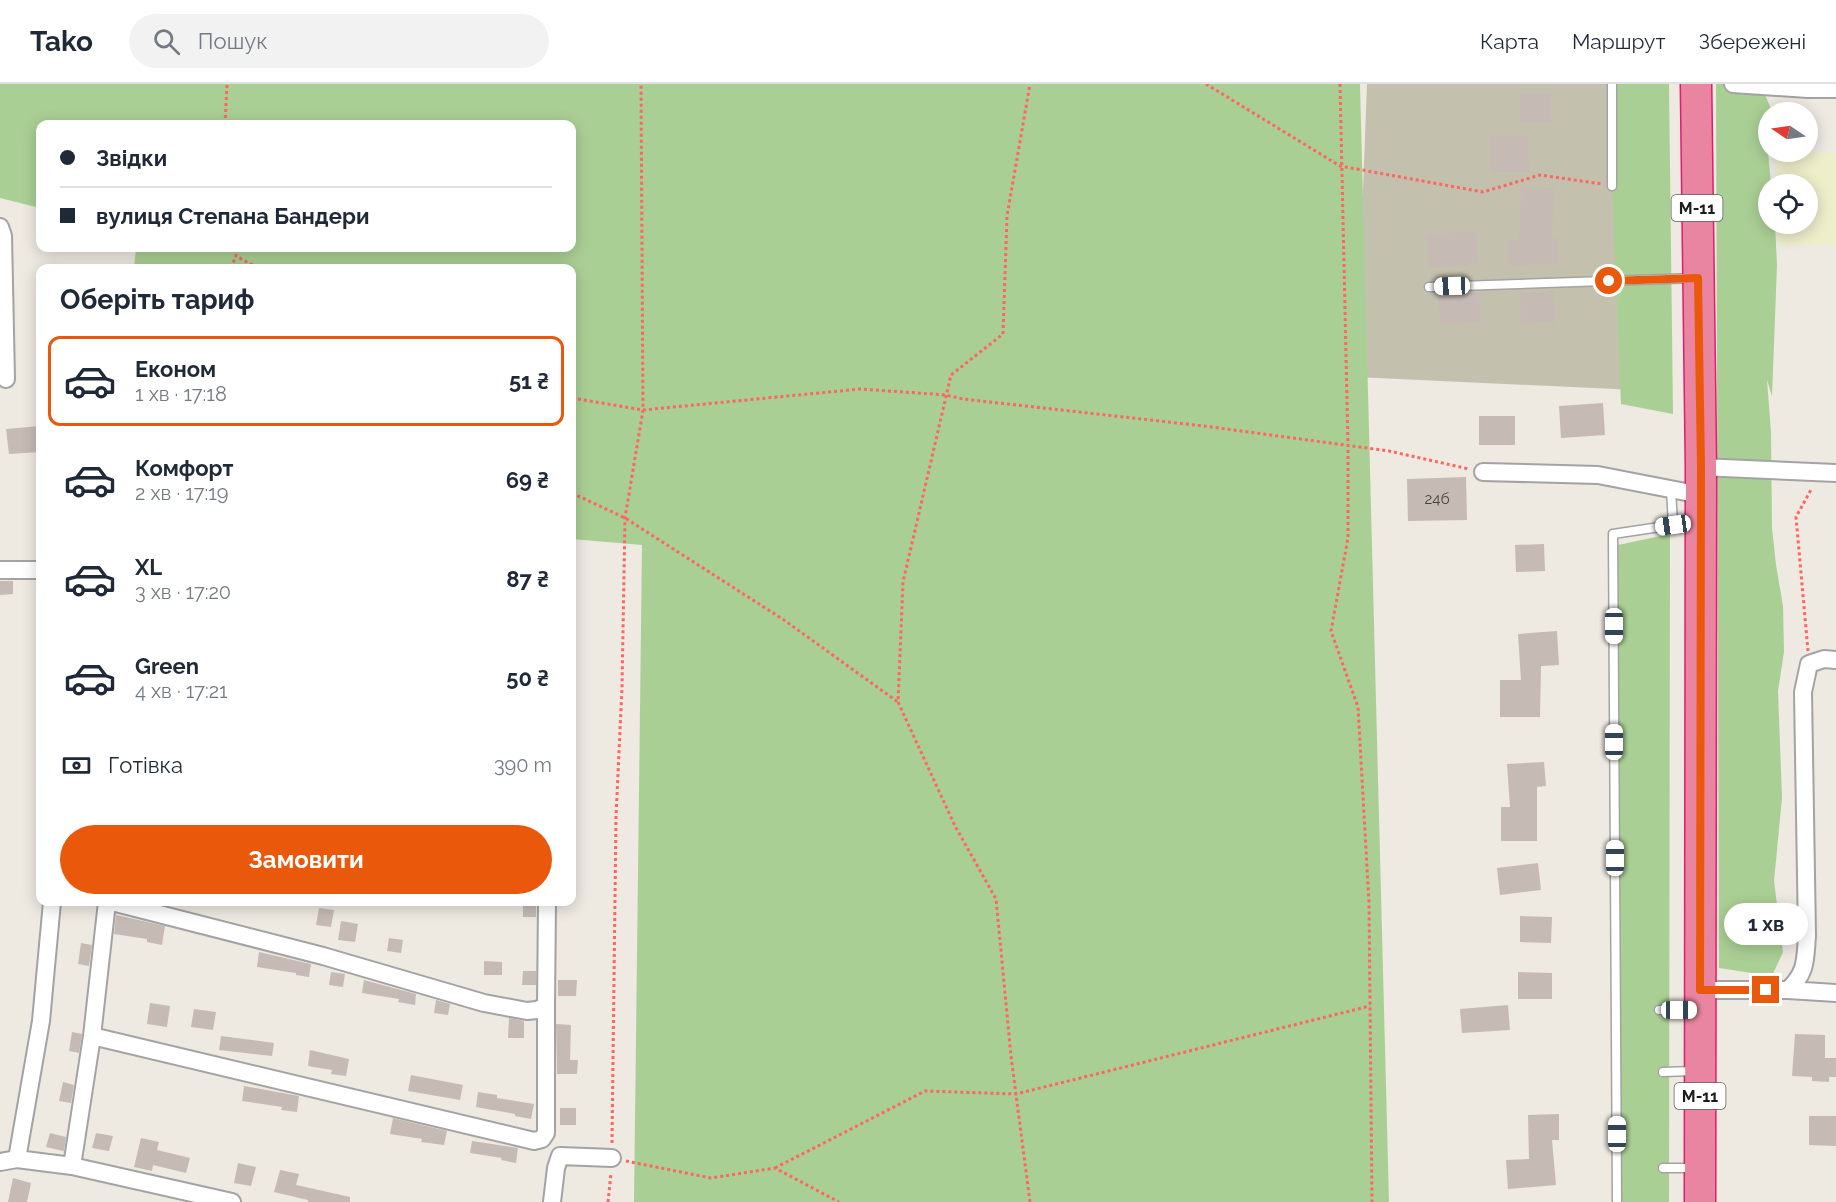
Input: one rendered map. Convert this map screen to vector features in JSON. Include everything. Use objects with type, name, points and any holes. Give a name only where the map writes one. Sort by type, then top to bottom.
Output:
[{"type":"highway","name":"М-11","points":[[1696,84],[1701,481],[1700,1202]]},
{"type":"street","points":[[1733,84],[1836,89]]},
{"type":"street","points":[[0,227],[3,236],[6,379]]},
{"type":"street","points":[[1483,472],[1598,475],[1671,489],[1701,481],[1828,472]]},
{"type":"street","points":[[0,570],[36,570]]},
{"type":"street","points":[[1788,990],[1799,979],[1805,966],[1807,936],[1803,692],[1809,664],[1836,660]]},
{"type":"street","points":[[52,906],[41,1021],[8,1160],[72,1166],[232,1202]]},
{"type":"street","points":[[72,1166],[92,1036],[107,906]]},
{"type":"street","points":[[128,906],[323,956],[484,1003],[527,1011],[546,1006]]},
{"type":"street","points":[[92,1036],[534,1141],[542,1139],[546,1133],[547,906]]},
{"type":"street","points":[[1700,1000],[1788,990],[1836,993]]},
{"type":"street","points":[[552,1202],[555,1168],[560,1156],[612,1158]]},
{"type":"lane","points":[[1612,84],[1612,186]]},
{"type":"lane","points":[[1429,287],[1698,278]]},
{"type":"lane","points":[[1617,1202],[1613,534],[1673,525],[1671,489]]},
{"type":"lane","points":[[1659,1010],[1700,1000]]},
{"type":"lane","points":[[1663,1072],[1701,1071]]},
{"type":"lane","points":[[1663,1168],[1700,1168]]},
{"type":"path","points":[[225,120],[227,84]]},
{"type":"path","points":[[608,1202],[612,1158],[616,817],[622,688],[625,518],[643,410],[641,84]]},
{"type":"path","points":[[1029,1202],[996,898],[956,826],[898,702],[903,582],[951,375],[1003,334],[1007,216],[1030,84]]},
{"type":"path","points":[[1206,84],[1340,165],[1483,192],[1540,175],[1612,186]]},
{"type":"path","points":[[1340,84],[1348,538],[1331,631],[1359,707],[1369,903],[1372,1202]]},
{"type":"path","points":[[233,264],[236,252]]},
{"type":"path","points":[[236,256],[251,264]]},
{"type":"path","points":[[576,399],[643,410],[860,389],[946,395],[963,399],[1348,445],[1389,451],[1483,472]]},
{"type":"path","points":[[1809,664],[1796,517],[1828,472]]},
{"type":"path","points":[[576,495],[625,518],[784,620],[898,702]]},
{"type":"path","points":[[612,1158],[711,1178],[775,1168],[925,1091],[1016,1094],[1370,1006]]},
{"type":"path","points":[[775,1168],[839,1202]]},
{"type":"shaded area","points":[[1367,84],[1668,84],[1658,391],[1356,377]]},
{"type":"green space","points":[[0,84],[1360,84],[1389,1202],[634,1202],[642,545],[576,539],[576,264],[134,264],[136,252],[576,252],[576,120],[36,120],[36,207],[0,198]]},
{"type":"green space","points":[[1612,84],[1669,84],[1673,414],[1621,404],[1612,186]]},
{"type":"green space","points":[[1716,84],[1761,84],[1768,102],[1758,102],[1758,162],[1769,162],[1770,174],[1758,174],[1758,234],[1775,234],[1777,265],[1772,396],[1767,380],[1771,432],[1772,528],[1783,606],[1784,652],[1778,691],[1782,798],[1774,881],[1783,952],[1772,976],[1719,968]]},
{"type":"green space","points":[[1818,153],[1836,153],[1836,245],[1780,245],[1778,234],[1818,234],[1818,174],[1777,174],[1777,162],[1818,162]]},
{"type":"green space","points":[[1670,534],[1669,1202],[1617,1202],[1618,545]]},
{"type":"building","points":[[1520,94],[1551,94],[1551,122],[1520,122]]},
{"type":"building","points":[[1490,136],[1528,136],[1529,172],[1490,172]]},
{"type":"building","points":[[1521,187],[1554,188],[1552,238],[1557,238],[1559,263],[1509,266],[1507,241],[1519,240]]},
{"type":"building","points":[[1476,231],[1478,264],[1429,268],[1427,234]]},
{"type":"building","points":[[1553,290],[1555,322],[1521,324],[1520,292]]},
{"type":"building","points":[[1479,292],[1481,322],[1440,325],[1438,294]]},
{"type":"building","points":[[1603,403],[1605,435],[1561,438],[1559,406]]},
{"type":"building","points":[[1479,416],[1515,416],[1515,445],[1479,445]]},
{"type":"building","points":[[36,426],[36,452],[9,454],[6,429]]},
{"type":"building","points":[[1466,477],[1467,520],[1408,521],[1407,479]]},
{"type":"building","points":[[1544,544],[1545,571],[1516,572],[1515,545]]},
{"type":"building","points":[[0,581],[13,581],[13,594],[0,595]]},
{"type":"building","points":[[1557,631],[1559,665],[1541,666],[1540,717],[1500,717],[1500,680],[1521,680],[1518,634]]},
{"type":"building","points":[[1544,762],[1546,786],[1537,787],[1537,841],[1501,841],[1501,807],[1510,807],[1507,764]]},
{"type":"building","points":[[1538,863],[1541,890],[1500,895],[1497,868]]},
{"type":"building","points":[[523,906],[536,906],[536,917],[523,917]]},
{"type":"building","points":[[319,908],[334,910],[331,927],[316,925]]},
{"type":"building","points":[[116,915],[165,926],[162,945],[147,942],[147,939],[114,934]]},
{"type":"building","points":[[1520,916],[1552,917],[1551,943],[1520,942]]},
{"type":"building","points":[[341,921],[358,924],[355,942],[338,940]]},
{"type":"building","points":[[389,938],[403,940],[401,953],[387,951]]},
{"type":"building","points":[[81,943],[92,945],[89,966],[78,964]]},
{"type":"building","points":[[259,952],[311,964],[309,977],[257,967]]},
{"type":"building","points":[[484,961],[502,962],[502,975],[484,975]]},
{"type":"building","points":[[523,971],[536,971],[536,985],[522,985]]},
{"type":"building","points":[[331,972],[345,974],[343,987],[329,985]]},
{"type":"building","points":[[1518,972],[1552,973],[1552,999],[1518,999]]},
{"type":"building","points":[[364,980],[416,994],[415,1005],[398,1002],[399,999],[362,993]]},
{"type":"building","points":[[558,980],[577,980],[576,996],[558,996]]},
{"type":"building","points":[[436,1000],[450,1004],[448,1015],[434,1013]]},
{"type":"building","points":[[150,1003],[170,1006],[167,1027],[147,1024]]},
{"type":"building","points":[[1508,1005],[1510,1030],[1462,1033],[1460,1009]]},
{"type":"building","points":[[194,1009],[216,1012],[213,1030],[191,1027]]},
{"type":"building","points":[[509,1018],[524,1021],[524,1038],[508,1038]]},
{"type":"building","points":[[556,1024],[571,1025],[570,1060],[578,1060],[577,1074],[557,1074]]},
{"type":"building","points":[[72,1032],[82,1034],[79,1053],[69,1051]]},
{"type":"building","points":[[1795,1034],[1825,1035],[1825,1058],[1836,1058],[1836,1077],[1829,1077],[1829,1082],[1812,1081],[1812,1077],[1792,1076]]},
{"type":"building","points":[[221,1036],[274,1043],[272,1056],[219,1050]]},
{"type":"building","points":[[310,1050],[349,1059],[346,1076],[331,1074],[332,1070],[308,1066]]},
{"type":"building","points":[[411,1075],[463,1085],[460,1100],[408,1091]]},
{"type":"building","points":[[63,1082],[74,1085],[71,1103],[59,1101]]},
{"type":"building","points":[[244,1086],[299,1096],[297,1112],[281,1110],[282,1107],[242,1101]]},
{"type":"building","points":[[478,1092],[497,1095],[497,1098],[534,1104],[531,1119],[476,1107]]},
{"type":"building","points":[[560,1108],[576,1108],[576,1125],[560,1125]]},
{"type":"building","points":[[1559,1114],[1559,1140],[1552,1140],[1556,1185],[1508,1189],[1506,1160],[1529,1159],[1528,1115]]},
{"type":"building","points":[[1809,1116],[1836,1116],[1836,1146],[1809,1145]]},
{"type":"building","points":[[393,1118],[447,1131],[444,1145],[390,1134]]},
{"type":"building","points":[[50,1133],[66,1137],[64,1151],[46,1147]]},
{"type":"building","points":[[96,1133],[113,1136],[109,1151],[92,1148]]},
{"type":"building","points":[[141,1138],[159,1142],[157,1150],[190,1158],[186,1173],[153,1165],[152,1171],[134,1167]]},
{"type":"building","points":[[472,1141],[518,1148],[516,1163],[501,1160],[502,1158],[470,1153]]},
{"type":"building","points":[[238,1163],[256,1167],[251,1186],[234,1183]]},
{"type":"building","points":[[280,1170],[299,1174],[296,1185],[350,1197],[350,1202],[308,1202],[308,1200],[274,1192]]},
{"type":"building","points":[[13,1178],[31,1183],[27,1202],[8,1202]]},
{"type":"route","points":[[1609,281],[1698,278],[1701,467],[1700,990],[1766,990]]}]
